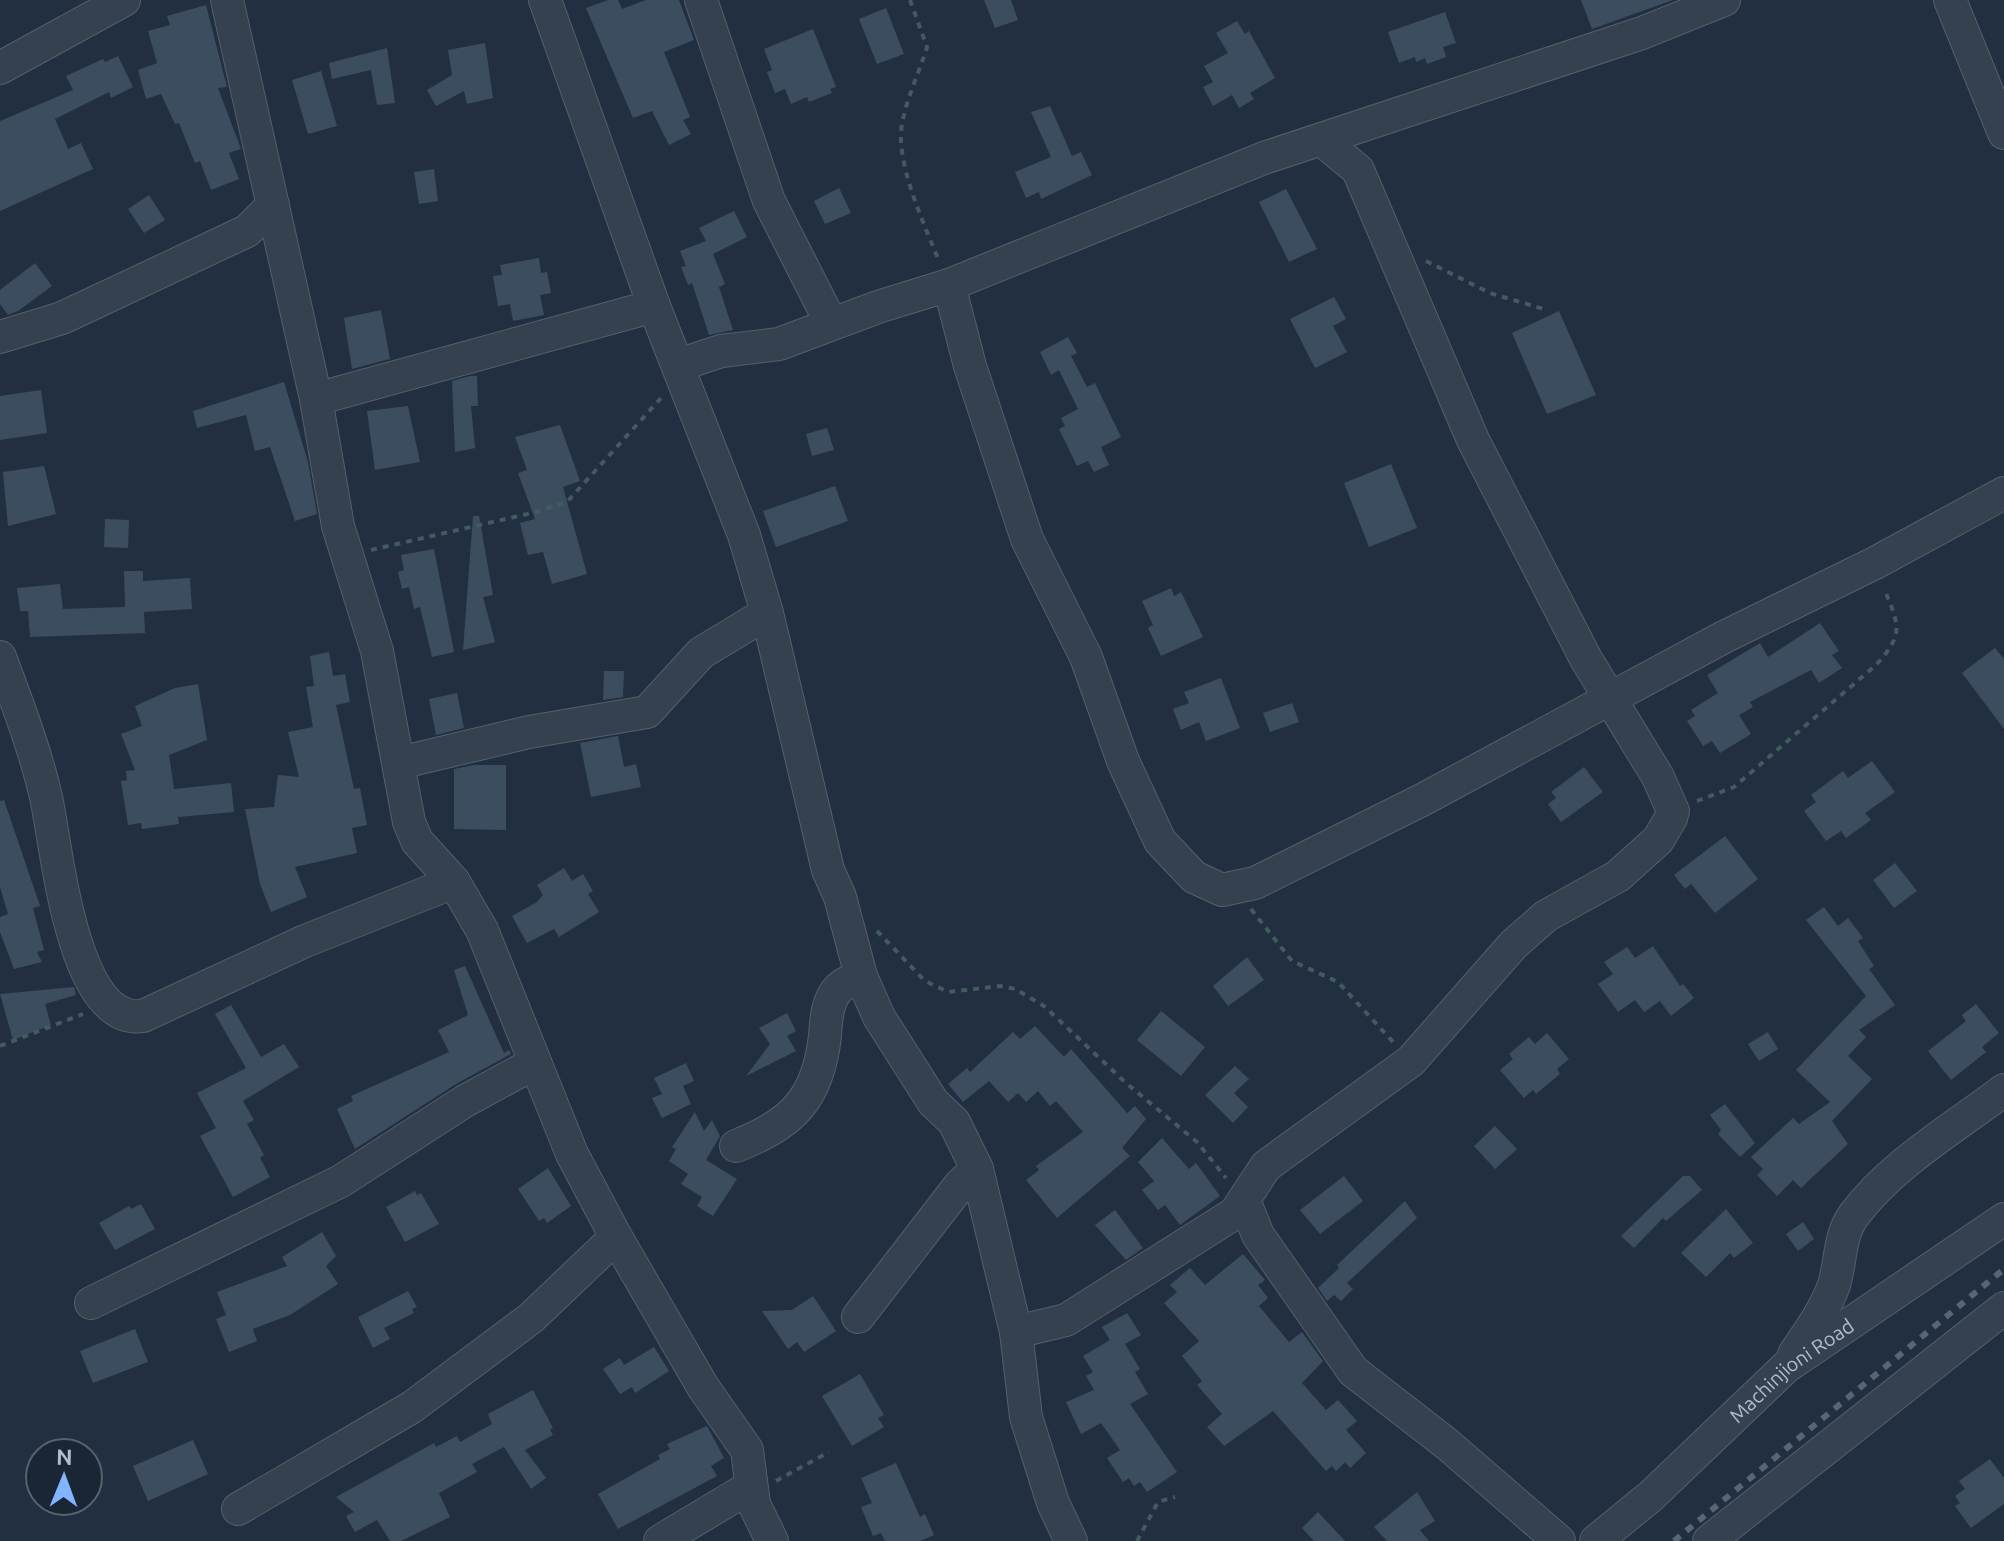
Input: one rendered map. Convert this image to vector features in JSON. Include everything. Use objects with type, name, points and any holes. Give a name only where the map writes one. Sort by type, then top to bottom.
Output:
[{"type":"street","points":[[0,68],[124,0]]},
{"type":"street","points":[[227,0],[316,399],[332,498],[377,651],[399,763],[404,808],[417,841],[454,882],[482,930],[533,1064],[572,1154],[616,1237],[703,1387],[747,1450],[750,1487],[759,1517],[772,1541]]},
{"type":"street","points":[[545,0],[654,306],[744,535],[767,613],[824,857],[840,897],[861,976],[879,1017],[933,1102],[954,1122],[977,1169],[1016,1332],[1018,1374],[1026,1417],[1053,1503],[1071,1541]]},
{"type":"street","points":[[701,0],[769,201],[831,323]]},
{"type":"street","points":[[682,371],[721,351],[779,344],[831,323],[949,285],[1264,158],[1642,33],[1724,0]]},
{"type":"street","points":[[1950,0],[2004,133]]},
{"type":"street","points":[[1358,170],[1361,127]]},
{"type":"street","points":[[1016,1332],[1057,1325],[1097,1303],[1235,1213],[1258,1176],[1277,1157],[1411,1061],[1514,944],[1546,916],[1628,868],[1658,840],[1673,811],[1658,777],[1586,659],[1473,440],[1358,170],[1323,141]]},
{"type":"street","points":[[0,337],[62,318],[247,231],[273,205]]},
{"type":"street","points":[[247,231],[280,237]]},
{"type":"street","points":[[949,285],[970,366],[1027,539],[1086,657],[1123,761],[1160,841],[1194,877],[1222,890],[1255,883],[1281,870],[1612,699],[1724,637],[1875,563],[2004,493]]},
{"type":"street","points":[[316,399],[654,306]]},
{"type":"street","points":[[399,763],[529,732],[647,712],[701,653],[767,613]]},
{"type":"street","points":[[0,657],[30,738],[46,796],[79,955],[105,1000],[122,1015],[143,1016],[305,941],[454,882]]},
{"type":"street","points":[[736,1146],[780,1126],[798,1111],[818,1069],[832,998],[839,987],[861,976]]},
{"type":"street","points":[[91,1303],[341,1181],[465,1101],[533,1064]]},
{"type":"street","points":[[1786,1367],[1827,1300],[1854,1215],[1892,1175],[2004,1090]]},
{"type":"street","points":[[858,1317],[920,1235],[977,1169]]},
{"type":"street","points":[[1244,1200],[1258,1235],[1353,1371],[1447,1444],[1559,1541]]},
{"type":"street","name":"Machinjioni Road","points":[[1596,1541],[1651,1496],[1786,1367],[2004,1219]]},
{"type":"street","points":[[238,1509],[412,1407],[531,1318],[616,1237]]},
{"type":"street","points":[[1709,1541],[2004,1308]]},
{"type":"street","points":[[660,1541],[750,1487]]},
{"type":"path","points":[[910,0],[927,47],[916,72],[902,124],[902,155],[949,285]]},
{"type":"path","points":[[1393,250],[1436,265],[1490,293],[1547,310]]},
{"type":"path","points":[[349,555],[567,502],[682,371]]},
{"type":"path","points":[[1673,811],[1734,787],[1876,665],[1897,642],[1899,631],[1875,563]]},
{"type":"path","points":[[1222,890],[1250,909],[1292,961],[1343,986],[1411,1061]]},
{"type":"path","points":[[870,924],[925,981],[948,992],[1000,986],[1015,989],[1044,1006],[1126,1083],[1197,1142],[1244,1200]]},
{"type":"path","points":[[0,1046],[65,1023],[105,1000]]},
{"type":"path","points":[[750,1487],[776,1481],[829,1452]]},
{"type":"path","points":[[1137,1541],[1158,1502],[1175,1497]]},
{"type":"building","points":[[608,0],[618,0],[622,9],[646,0],[679,0],[694,40],[664,52],[690,117],[683,120],[691,134],[669,145],[652,111],[633,118],[586,8]]},
{"type":"building","points":[[984,0],[1011,0],[1018,20],[995,28]]},
{"type":"building","points":[[1581,0],[1673,0],[1592,29]]},
{"type":"building","points":[[206,5],[227,87],[218,88],[241,149],[229,153],[239,179],[211,190],[200,161],[195,163],[179,123],[175,124],[161,94],[146,99],[138,70],[157,63],[148,31],[170,25],[167,16]]},
{"type":"building","points":[[886,8],[904,54],[877,64],[859,19]]},
{"type":"building","points":[[1445,12],[1456,43],[1443,47],[1446,57],[1427,64],[1425,58],[1416,62],[1415,57],[1399,63],[1388,32]]},
{"type":"building","points":[[1237,21],[1245,34],[1249,31],[1275,78],[1250,93],[1254,99],[1239,108],[1232,95],[1213,106],[1203,87],[1213,82],[1204,66],[1228,53],[1216,33]]},
{"type":"building","points":[[813,29],[836,87],[830,89],[832,93],[809,102],[807,97],[791,104],[785,89],[775,93],[767,72],[772,70],[764,49]]},
{"type":"building","points":[[485,43],[493,98],[467,104],[464,91],[436,106],[427,90],[452,75],[448,50]]},
{"type":"building","points":[[387,48],[395,103],[377,105],[371,70],[332,79],[329,63]]},
{"type":"building","points":[[118,56],[133,87],[111,98],[109,92],[55,119],[68,149],[81,143],[93,169],[0,211],[0,121],[73,90],[66,76],[103,59],[105,62]]},
{"type":"building","points":[[321,71],[337,126],[308,134],[292,80]]},
{"type":"building","points":[[1050,106],[1072,156],[1081,152],[1092,175],[1041,199],[1039,192],[1026,198],[1015,172],[1051,157],[1031,112]]},
{"type":"building","points":[[434,169],[438,201],[419,204],[414,172]]},
{"type":"building","points":[[839,188],[851,213],[825,224],[814,201]]},
{"type":"building","points":[[1286,189],[1317,249],[1289,262],[1259,202]]},
{"type":"building","points":[[149,195],[165,220],[144,233],[128,209]]},
{"type":"building","points":[[734,211],[747,237],[713,254],[725,284],[719,287],[733,330],[709,335],[692,283],[688,285],[681,267],[686,266],[680,251],[706,241],[699,228]]},
{"type":"building","points":[[539,258],[541,273],[547,272],[551,293],[540,295],[544,315],[513,321],[510,304],[498,306],[493,276],[502,275],[500,265]]},
{"type":"building","points":[[35,263],[52,286],[8,315],[0,304],[0,290]]},
{"type":"building","points":[[1334,297],[1346,319],[1333,326],[1347,352],[1315,368],[1290,319]]},
{"type":"building","points":[[381,310],[390,359],[352,369],[344,318]]},
{"type":"building","points":[[1559,311],[1596,395],[1547,414],[1512,333]]},
{"type":"building","points":[[1068,337],[1077,353],[1071,356],[1087,387],[1095,383],[1121,437],[1101,447],[1109,465],[1094,472],[1088,461],[1077,466],[1059,429],[1065,426],[1061,418],[1078,409],[1059,370],[1051,375],[1040,352]]},
{"type":"building","points":[[477,376],[478,406],[471,406],[475,448],[455,452],[452,381]]},
{"type":"building","points":[[284,382],[308,462],[317,514],[295,521],[270,447],[255,451],[246,415],[197,428],[193,411]]},
{"type":"building","points":[[41,390],[47,433],[0,440],[0,396]]},
{"type":"building","points":[[408,406],[420,462],[375,470],[367,411]]},
{"type":"building","points":[[560,425],[580,481],[563,487],[587,574],[552,584],[543,552],[528,555],[520,523],[535,519],[518,473],[527,470],[515,437]]},
{"type":"building","points":[[827,428],[834,450],[812,456],[806,434]]},
{"type":"building","points":[[1391,464],[1417,528],[1369,547],[1344,483]]},
{"type":"building","points":[[44,466],[56,514],[8,526],[3,472]]},
{"type":"building","points":[[835,486],[848,521],[776,547],[763,511]]},
{"type":"building","points":[[473,516],[479,516],[493,595],[483,597],[495,642],[463,650]]},
{"type":"building","points":[[105,519],[129,520],[128,548],[104,547]]},
{"type":"building","points":[[434,549],[454,652],[432,657],[420,607],[414,609],[409,587],[402,589],[398,572],[404,570],[401,555]]},
{"type":"building","points":[[124,571],[143,571],[143,581],[190,578],[192,609],[144,612],[145,633],[30,637],[28,611],[20,611],[17,588],[60,584],[63,609],[125,607]]},
{"type":"building","points":[[1171,588],[1174,596],[1181,592],[1203,637],[1161,656],[1148,628],[1153,625],[1142,601]]},
{"type":"building","points":[[1820,623],[1839,651],[1832,655],[1842,668],[1819,683],[1811,670],[1750,702],[1753,707],[1739,715],[1751,734],[1720,753],[1712,741],[1703,746],[1687,721],[1695,716],[1691,710],[1718,693],[1707,675],[1760,643],[1768,657]]},
{"type":"building","points":[[1995,648],[2004,659],[2004,729],[1962,673]]},
{"type":"building","points":[[329,652],[333,676],[345,674],[350,702],[336,705],[354,789],[360,788],[367,825],[352,828],[357,853],[295,867],[307,897],[271,912],[260,884],[245,809],[274,807],[278,775],[299,777],[288,732],[313,727],[306,687],[314,686],[310,656]]},
{"type":"building","points":[[604,671],[624,671],[623,697],[603,700]]},
{"type":"building","points":[[1221,678],[1240,728],[1206,741],[1199,722],[1181,730],[1173,709],[1189,703],[1184,692]]},
{"type":"building","points":[[198,684],[207,740],[169,755],[174,789],[231,783],[234,812],[178,817],[179,824],[142,829],[141,823],[128,825],[121,781],[127,780],[126,771],[135,770],[121,734],[142,726],[135,706],[175,688]]},
{"type":"building","points":[[457,693],[464,728],[436,735],[429,699]]},
{"type":"building","points":[[1292,703],[1299,722],[1270,732],[1263,713]]},
{"type":"building","points":[[618,736],[624,767],[636,764],[641,787],[591,797],[580,743]]},
{"type":"building","points":[[1872,761],[1895,792],[1865,813],[1871,820],[1846,838],[1841,831],[1826,841],[1804,811],[1816,802],[1811,795],[1843,771],[1848,778]]},
{"type":"building","points":[[474,765],[506,765],[506,830],[454,829],[454,769]]},
{"type":"building","points":[[1584,767],[1603,792],[1561,822],[1548,804],[1556,798],[1551,792]]},
{"type":"building","points":[[4,800],[40,906],[33,908],[44,950],[37,952],[42,962],[14,969],[0,932],[0,917],[8,914],[0,887],[0,801]]},
{"type":"building","points":[[1725,836],[1758,879],[1715,913],[1691,884],[1685,889],[1674,875]]},
{"type":"building","points":[[1895,863],[1917,891],[1894,908],[1873,880]]},
{"type":"building","points":[[564,868],[572,881],[583,874],[593,891],[588,894],[599,912],[559,937],[554,929],[527,943],[512,916],[537,902],[543,895],[537,885]]},
{"type":"building","points":[[1824,907],[1838,926],[1848,918],[1863,938],[1858,941],[1874,966],[1869,969],[1895,1005],[1859,1030],[1866,1037],[1848,1056],[1872,1079],[1832,1121],[1848,1144],[1801,1188],[1793,1180],[1777,1196],[1757,1175],[1763,1169],[1751,1157],[1793,1118],[1799,1124],[1830,1102],[1796,1070],[1866,996],[1806,920]]},
{"type":"building","points":[[1653,946],[1680,986],[1683,984],[1694,998],[1671,1016],[1660,1001],[1644,1012],[1635,1000],[1618,1012],[1598,984],[1613,974],[1604,962],[1627,947],[1635,958]]},
{"type":"building","points":[[1247,957],[1264,980],[1228,1006],[1213,986]]},
{"type":"building","points":[[465,966],[504,1053],[509,1050],[511,1054],[456,1084],[355,1149],[337,1109],[353,1101],[351,1096],[449,1052],[438,1030],[468,1015],[454,970]]},
{"type":"building","points":[[74,987],[76,995],[45,1004],[51,1025],[13,1040],[0,994]]},
{"type":"building","points":[[1976,1004],[1999,1033],[1982,1047],[1986,1052],[1951,1080],[1928,1051],[1966,1021],[1962,1015]]},
{"type":"building","points":[[231,1005],[261,1057],[284,1044],[299,1067],[243,1101],[254,1120],[247,1124],[264,1155],[260,1158],[270,1177],[233,1197],[200,1136],[216,1128],[197,1093],[246,1068],[215,1014]]},
{"type":"building","points":[[1161,1011],[1205,1047],[1181,1076],[1137,1040]]},
{"type":"building","points":[[787,1013],[796,1031],[787,1036],[796,1051],[746,1076],[770,1044],[759,1028]]},
{"type":"building","points":[[1035,1026],[1064,1057],[1071,1049],[1127,1113],[1135,1106],[1146,1119],[1122,1148],[1130,1156],[1057,1218],[1026,1180],[1039,1170],[1036,1166],[1083,1132],[1056,1101],[1050,1106],[1038,1091],[1026,1102],[1018,1093],[1008,1102],[989,1081],[963,1102],[948,1084],[967,1068],[970,1072],[1013,1032],[1020,1039]]},
{"type":"building","points":[[1768,1032],[1778,1049],[1759,1061],[1748,1044]]},
{"type":"building","points":[[1547,1033],[1569,1059],[1557,1069],[1560,1074],[1536,1094],[1533,1090],[1524,1098],[1500,1070],[1513,1059],[1509,1054],[1529,1037],[1535,1044]]},
{"type":"building","points":[[686,1063],[694,1081],[683,1086],[691,1104],[662,1118],[652,1098],[662,1094],[654,1078]]},
{"type":"building","points":[[1235,1066],[1249,1079],[1234,1093],[1248,1107],[1233,1123],[1205,1095]]},
{"type":"building","points":[[1725,1104],[1755,1143],[1740,1157],[1718,1134],[1721,1130],[1710,1115]]},
{"type":"building","points":[[695,1112],[704,1131],[712,1120],[720,1136],[706,1160],[737,1179],[713,1216],[697,1206],[702,1197],[681,1184],[688,1174],[669,1161],[676,1149],[672,1147]]},
{"type":"building","points":[[1495,1126],[1517,1149],[1495,1169],[1474,1146]]},
{"type":"building","points":[[1162,1138],[1189,1169],[1196,1163],[1220,1196],[1180,1225],[1165,1205],[1158,1210],[1142,1190],[1154,1181],[1138,1162]]},
{"type":"building","points":[[548,1168],[571,1206],[547,1223],[544,1218],[539,1221],[518,1189]]},
{"type":"building","points":[[1344,1176],[1363,1201],[1320,1234],[1300,1210]]},
{"type":"building","points":[[1683,1176],[1690,1176],[1702,1190],[1666,1221],[1663,1218],[1634,1248],[1621,1236]]},
{"type":"building","points":[[415,1191],[417,1195],[421,1193],[439,1224],[405,1242],[386,1207]]},
{"type":"building","points":[[1405,1201],[1417,1218],[1347,1283],[1353,1289],[1341,1301],[1334,1295],[1327,1301],[1318,1288],[1339,1268],[1337,1265]]},
{"type":"building","points":[[141,1204],[155,1229],[115,1250],[99,1223],[129,1206],[131,1209]]},
{"type":"building","points":[[1726,1209],[1753,1243],[1734,1258],[1730,1253],[1706,1277],[1681,1253]]},
{"type":"building","points":[[1115,1210],[1143,1248],[1126,1260],[1095,1225]]},
{"type":"building","points":[[1803,1222],[1814,1239],[1798,1251],[1786,1234]]},
{"type":"building","points":[[322,1232],[336,1256],[326,1266],[338,1284],[290,1315],[253,1329],[257,1341],[229,1352],[216,1319],[226,1315],[217,1292],[287,1266],[282,1257]]},
{"type":"building","points":[[1243,1254],[1265,1280],[1258,1285],[1268,1298],[1259,1306],[1289,1342],[1302,1332],[1323,1361],[1302,1383],[1326,1410],[1338,1400],[1357,1421],[1346,1430],[1366,1453],[1350,1468],[1345,1462],[1336,1471],[1332,1466],[1326,1471],[1273,1411],[1224,1446],[1207,1427],[1222,1414],[1197,1385],[1202,1381],[1182,1356],[1199,1341],[1164,1303],[1177,1292],[1170,1285],[1190,1268],[1205,1285]]},
{"type":"building","points":[[408,1291],[417,1307],[412,1309],[414,1313],[384,1328],[390,1339],[373,1348],[358,1317]]},
{"type":"building","points":[[813,1296],[836,1331],[804,1352],[797,1342],[788,1349],[762,1311],[792,1310]]},
{"type":"building","points":[[1127,1313],[1141,1335],[1125,1344],[1140,1369],[1135,1372],[1148,1394],[1130,1404],[1177,1472],[1147,1492],[1140,1482],[1134,1486],[1129,1478],[1123,1482],[1107,1458],[1120,1450],[1101,1423],[1081,1434],[1066,1402],[1094,1390],[1086,1376],[1093,1372],[1083,1356],[1110,1340],[1102,1327]]},
{"type":"building","points":[[135,1329],[148,1362],[93,1383],[80,1351]]},
{"type":"building","points":[[654,1347],[669,1371],[635,1393],[632,1387],[620,1394],[603,1369],[620,1358],[624,1365]]},
{"type":"building","points":[[860,1374],[884,1415],[878,1418],[884,1427],[852,1446],[822,1396]]},
{"type":"building","points":[[533,1390],[553,1428],[550,1429],[553,1435],[525,1450],[546,1478],[531,1489],[504,1447],[472,1464],[477,1472],[439,1493],[450,1517],[401,1541],[390,1541],[377,1520],[355,1532],[346,1516],[354,1512],[336,1497],[434,1443],[436,1447],[457,1436],[460,1442],[492,1424],[488,1414]]},
{"type":"building","points":[[707,1426],[724,1458],[711,1466],[717,1476],[618,1529],[598,1494],[660,1459],[658,1455],[670,1449],[667,1444]]},
{"type":"building","points":[[193,1440],[208,1474],[148,1501],[133,1466]]},
{"type":"building","points":[[1990,1459],[2004,1478],[2004,1504],[1971,1528],[1955,1506],[1960,1503],[1955,1496],[1965,1489],[1959,1481]]},
{"type":"building","points":[[896,1463],[920,1517],[925,1514],[934,1535],[920,1541],[885,1541],[881,1533],[873,1536],[861,1507],[872,1503],[861,1478]]},
{"type":"building","points":[[1417,1492],[1435,1521],[1420,1530],[1429,1541],[1387,1541],[1374,1527]]},
{"type":"building","points":[[1318,1512],[1345,1541],[1314,1541],[1302,1528]]},
{"type":"railway","points":[[1674,1541],[2004,1269]]}]
